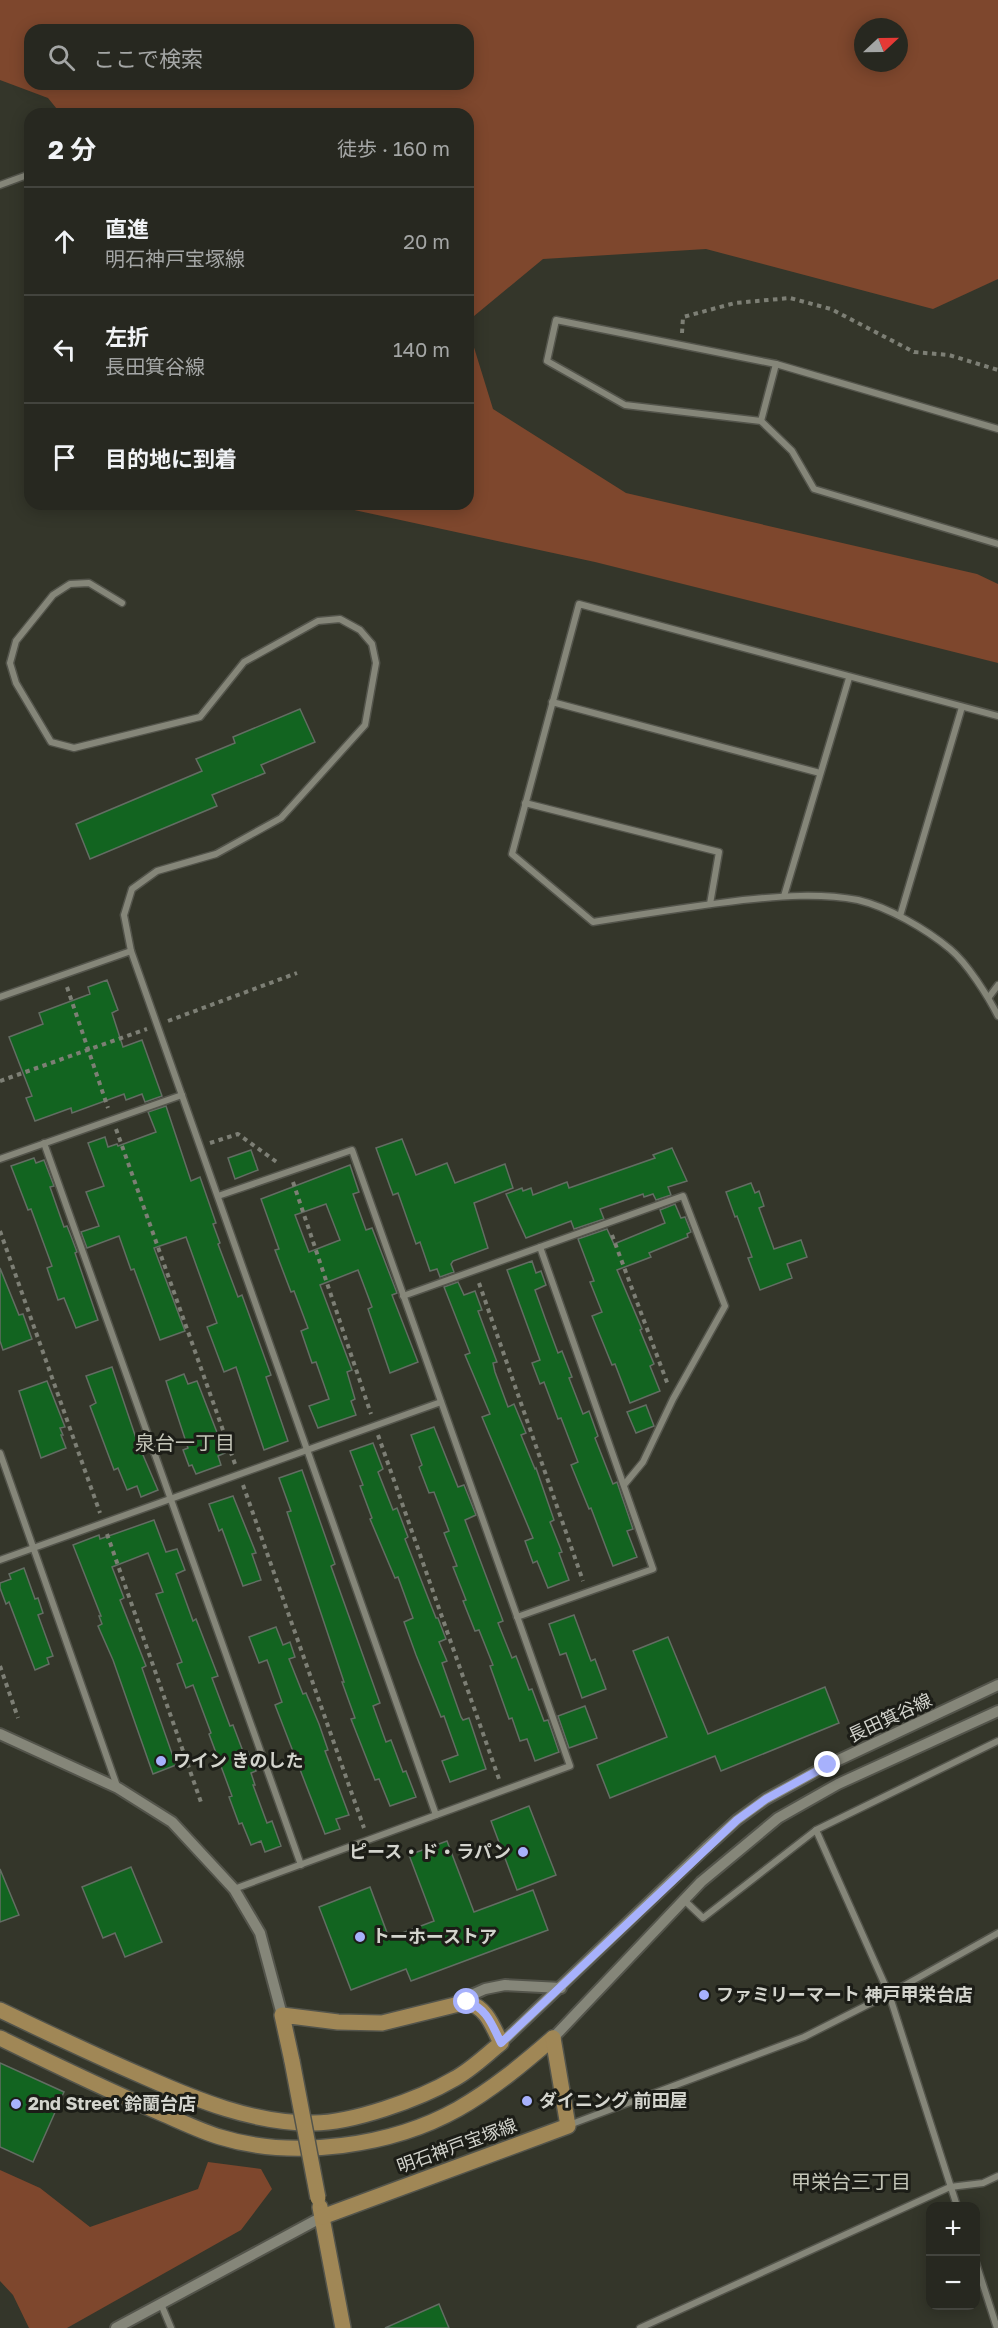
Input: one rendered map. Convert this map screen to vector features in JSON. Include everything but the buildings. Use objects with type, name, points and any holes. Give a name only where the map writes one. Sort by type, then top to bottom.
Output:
[{"type":"main road","points":[[0,2010],[114,2064],[225,2109],[264,2118],[312,2124],[366,2113],[419,2096],[455,2079],[501,2043],[485,2012],[477,2005],[467,2002],[382,2023],[339,2022],[282,2015],[292,2061],[318,2198],[322,2217],[343,2328]]},
{"type":"main road","name":"明石神戸宝塚線","points":[[0,2038],[108,2091],[220,2138],[261,2145],[316,2148],[342,2146],[400,2134],[457,2109],[506,2078],[553,2038]]},
{"type":"main road","points":[[553,2038],[568,2126]]},
{"type":"main road","name":"明石神戸宝塚線","points":[[322,2217],[568,2126]]},
{"type":"street","points":[[0,185],[24,176]]},
{"type":"street","points":[[998,429],[776,364],[556,320],[547,361],[626,405],[761,421],[792,451],[814,489],[998,544]]},
{"type":"street","points":[[761,421],[776,364]]},
{"type":"street","points":[[122,603],[89,583],[69,584],[53,596],[16,641],[10,663],[16,683],[51,742],[75,748],[200,717],[244,662],[318,621],[340,619],[360,630],[372,644],[376,663],[365,725],[281,818],[216,854],[157,871],[132,889],[124,915],[131,951],[436,1815]]},
{"type":"street","points":[[998,716],[579,604],[512,854],[593,922],[710,904],[783,896],[859,900],[900,916],[951,950],[989,997],[998,1016]]},
{"type":"street","points":[[783,896],[849,678]]},
{"type":"street","points":[[552,702],[820,773]]},
{"type":"street","points":[[900,916],[962,706]]},
{"type":"street","points":[[525,803],[719,852],[710,904]]},
{"type":"street","points":[[0,997],[131,951]]},
{"type":"street","points":[[989,997],[998,985]]},
{"type":"street","points":[[0,1159],[182,1095]]},
{"type":"street","points":[[44,1143],[301,1865]]},
{"type":"street","points":[[218,1196],[352,1150],[570,1766],[234,1889]]},
{"type":"street","points":[[403,1296],[683,1196],[724,1306],[673,1398],[643,1462],[624,1485]]},
{"type":"street","points":[[517,1617],[653,1569],[540,1247]]},
{"type":"street","points":[[0,1560],[441,1402]]},
{"type":"street","points":[[0,1453],[118,1788]]},
{"type":"street","name":"長田箕谷線","points":[[501,2043],[706,1848],[737,1820],[766,1799],[828,1765],[998,1685]]},
{"type":"street","points":[[553,2038],[684,1900],[719,1866],[778,1818],[838,1784],[998,1711]]},
{"type":"street","points":[[0,1734],[118,1788],[172,1822],[234,1889],[260,1933],[282,2015]]},
{"type":"street","points":[[684,1900],[703,1918],[816,1830],[998,1741]]},
{"type":"street","points":[[816,1830],[889,1994],[956,2202]]},
{"type":"street","points":[[568,2126],[804,2037],[889,1994],[998,1933]]},
{"type":"street","points":[[438,2009],[485,1989],[505,1985],[561,1988]]},
{"type":"street","points":[[640,2328],[950,2187],[983,2183],[998,2176]]},
{"type":"street","points":[[116,2328],[322,2217]]},
{"type":"street","points":[[980,2278],[997,2328]]},
{"type":"street","points":[[161,2304],[171,2328]]},
{"type":"path","points":[[682,345],[683,318],[735,303],[790,298],[831,309],[914,352],[949,355],[998,370]]},
{"type":"path","points":[[63,975],[112,1119],[369,1840]]},
{"type":"path","points":[[608,1223],[673,1398]]},
{"type":"path","points":[[474,1270],[587,1592]]},
{"type":"path","points":[[0,1666],[18,1718]]},
{"type":"shaded area","points":[[0,0],[998,0],[998,279],[933,309],[706,249],[543,259],[474,316],[474,108],[56,108],[48,98],[27,90],[474,90],[474,24],[24,24],[24,89],[0,80]]},
{"type":"shaded area","points":[[474,347],[493,409],[626,493],[977,574],[998,584],[998,663],[595,562],[354,510],[474,510]]},
{"type":"shaded area","points":[[208,2162],[261,2169],[272,2189],[241,2230],[67,2328],[29,2328],[13,2295],[0,2281],[0,2170],[40,2188],[90,2227],[198,2189]]},
{"type":"place","name":"ワイン きのした","points":[[161,1761]]},
{"type":"place","name":"ピース・ド・ラパン","points":[[523,1852]]},
{"type":"place","name":"トーホーストア","points":[[360,1937]]},
{"type":"place","name":"ファミリーマート 神戸甲栄台店","points":[[704,1995]]},
{"type":"place","name":"ダイニング 前田屋","points":[[527,2101]]},
{"type":"place","name":"2nd Street 鈴蘭台店","points":[[16,2104]]},
{"type":"district","name":"泉台一丁目","points":[[185,1443]]},
{"type":"district","name":"甲栄台三丁目","points":[[851,2182]]},
{"type":"route","points":[[467,2002],[477,2005],[485,2012],[501,2043],[737,1820],[766,1799],[828,1765]]}]
